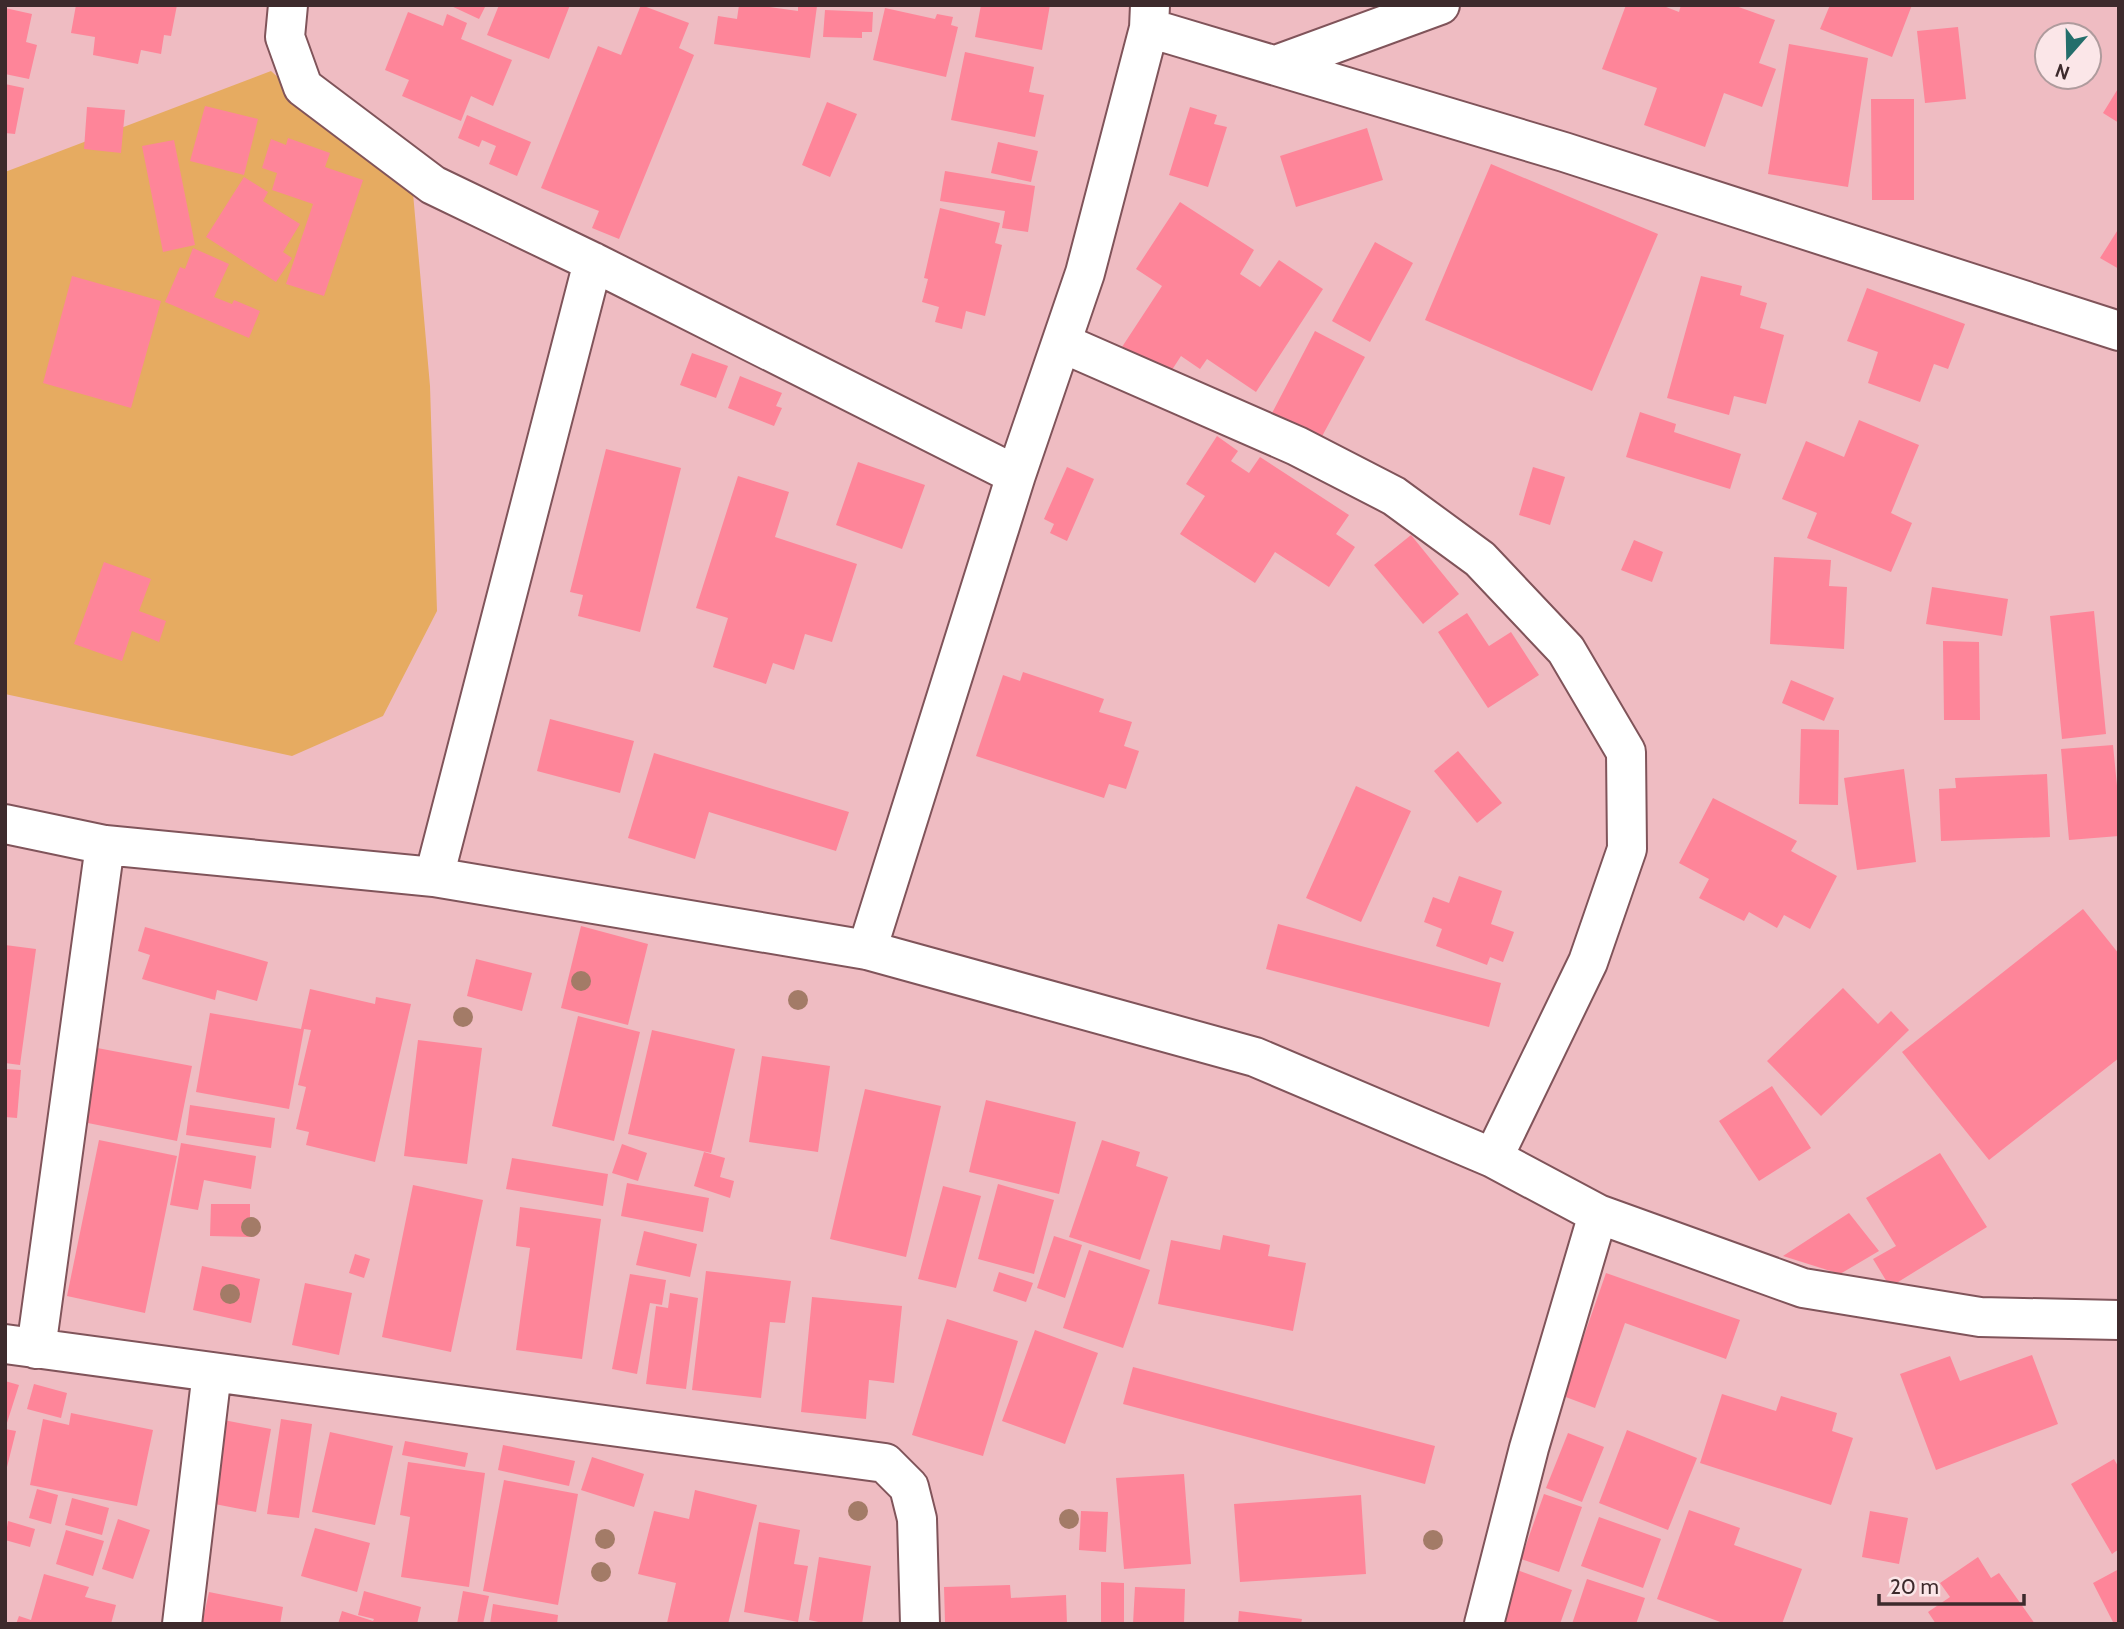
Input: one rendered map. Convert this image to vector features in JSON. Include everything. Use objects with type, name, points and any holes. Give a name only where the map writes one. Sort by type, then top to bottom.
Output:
[{"type":"street","points":[[288,5],[285,37],[303,86],[433,184],[1016,475]]},
{"type":"street","points":[[1276,65],[1440,5]]},
{"type":"street","points":[[867,950],[1016,475],[1085,273],[1149,16],[1276,65],[1564,152],[2119,331]]},
{"type":"street","points":[[434,877],[593,262]]},
{"type":"street","points":[[1062,343],[1297,446],[1394,496],[1480,559],[1566,650],[1626,752],[1627,849],[1588,962],[1493,1158]]},
{"type":"street","points":[[5,824],[105,845],[434,877],[867,950],[1255,1057],[1493,1158],[1598,1214],[1803,1288],[1980,1317],[2119,1320]]},
{"type":"street","points":[[105,845],[21,1346],[884,1463],[909,1487],[917,1519],[920,1624]]},
{"type":"street","points":[[1484,1624],[1530,1448],[1598,1214]]},
{"type":"street","points":[[182,1624],[212,1372]]},
{"type":"shaded area","points":[[271,71],[362,154],[413,193],[430,386],[437,611],[383,716],[292,756],[5,694],[5,172]]},
{"type":"building","points":[[76,5],[177,5],[171,36],[164,35],[161,54],[141,50],[138,64],[93,55],[95,37],[71,33]]},
{"type":"building","points":[[449,5],[486,5],[479,19]]},
{"type":"building","points":[[499,5],[570,5],[549,59],[487,35]]},
{"type":"building","points":[[641,5],[689,23],[679,48],[694,55],[619,239],[592,228],[599,211],[541,188],[598,46],[621,55]]},
{"type":"building","points":[[739,5],[798,11],[798,5],[817,6],[810,58],[714,44],[718,16],[737,19]]},
{"type":"building","points":[[981,5],[1050,5],[1042,50],[975,37]]},
{"type":"building","points":[[1626,5],[1661,5],[1679,12],[1681,5],[1733,5],[1775,20],[1759,63],[1776,69],[1762,107],[1724,93],[1705,147],[1644,125],[1657,88],[1602,69]]},
{"type":"building","points":[[1830,5],[1912,5],[1892,57],[1820,29]]},
{"type":"building","points":[[5,8],[32,14],[26,42],[37,45],[29,79],[5,74]]},
{"type":"building","points":[[885,8],[935,19],[937,14],[953,17],[951,25],[958,27],[946,77],[873,60]]},
{"type":"building","points":[[825,10],[873,12],[872,32],[862,32],[862,38],[823,37]]},
{"type":"building","points":[[408,12],[443,26],[447,14],[467,23],[461,39],[512,60],[493,106],[471,96],[461,121],[402,96],[409,80],[385,70]]},
{"type":"building","points":[[1958,27],[1966,99],[1925,103],[1917,31]]},
{"type":"building","points":[[1789,44],[1868,58],[1848,187],[1768,174]]},
{"type":"building","points":[[965,52],[1034,67],[1029,92],[1044,95],[1035,137],[951,120]]},
{"type":"building","points":[[5,84],[24,88],[15,134],[5,133]]},
{"type":"building","points":[[2119,87],[2119,123],[2103,113]]},
{"type":"building","points":[[1871,99],[1914,99],[1914,200],[1872,200]]},
{"type":"building","points":[[827,102],[857,114],[830,177],[802,165]]},
{"type":"building","points":[[205,106],[258,119],[244,175],[190,161]]},
{"type":"building","points":[[87,107],[125,110],[121,153],[84,149]]},
{"type":"building","points":[[1190,107],[1217,115],[1214,124],[1227,127],[1208,187],[1169,175]]},
{"type":"building","points":[[467,115],[531,142],[517,176],[489,164],[496,146],[482,140],[479,147],[458,138]]},
{"type":"building","points":[[1367,128],[1383,180],[1296,207],[1280,156]]},
{"type":"building","points":[[288,138],[330,153],[325,167],[363,180],[324,296],[286,284],[313,204],[272,190],[277,173],[262,168],[271,139],[286,145]]},
{"type":"building","points":[[174,140],[195,245],[163,252],[142,146]]},
{"type":"building","points":[[998,142],[1038,151],[1031,182],[991,173]]},
{"type":"building","points":[[1491,164],[1658,234],[1592,391],[1425,320]]},
{"type":"building","points":[[945,171],[1035,186],[1028,232],[1002,228],[1005,211],[940,201]]},
{"type":"building","points":[[244,177],[268,192],[263,201],[300,224],[283,252],[292,258],[276,282],[206,237]]},
{"type":"building","points":[[1180,202],[1254,250],[1240,274],[1260,287],[1279,260],[1323,289],[1256,392],[1207,359],[1200,369],[1181,356],[1168,376],[1122,347],[1162,286],[1136,269]]},
{"type":"building","points":[[940,208],[1000,223],[995,243],[1002,245],[985,316],[966,311],[962,329],[935,322],[939,307],[922,302],[928,279],[924,278]]},
{"type":"building","points":[[2119,228],[2119,269],[2100,258]]},
{"type":"building","points":[[1375,242],[1413,263],[1370,342],[1332,321]]},
{"type":"building","points":[[193,248],[229,264],[214,297],[232,304],[234,300],[260,311],[249,338],[165,302],[180,267],[185,269]]},
{"type":"building","points":[[72,276],[161,301],[131,408],[43,383]]},
{"type":"building","points":[[1701,276],[1742,286],[1740,295],[1767,303],[1760,328],[1784,335],[1766,404],[1734,396],[1729,415],[1667,398]]},
{"type":"building","points":[[1867,288],[1965,324],[1948,369],[1934,364],[1920,402],[1868,383],[1878,352],[1847,341]]},
{"type":"building","points":[[1315,331],[1365,357],[1320,440],[1271,415]]},
{"type":"building","points":[[692,353],[728,366],[716,398],[680,385]]},
{"type":"building","points":[[740,376],[782,393],[776,406],[782,408],[774,426],[728,408]]},
{"type":"building","points":[[1640,412],[1676,424],[1674,432],[1741,454],[1730,489],[1626,457]]},
{"type":"building","points":[[1859,420],[1919,445],[1891,513],[1912,523],[1891,572],[1807,538],[1817,513],[1782,499],[1806,441],[1844,457]]},
{"type":"building","points":[[1217,436],[1238,451],[1231,461],[1249,473],[1260,457],[1349,515],[1336,534],[1355,547],[1329,587],[1275,552],[1255,583],[1180,534],[1205,496],[1186,484]]},
{"type":"building","points":[[606,449],[681,468],[640,632],[578,616],[583,595],[570,592]]},
{"type":"building","points":[[858,462],[925,485],[902,549],[836,525]]},
{"type":"building","points":[[1067,467],[1094,479],[1067,541],[1050,533],[1054,524],[1044,519]]},
{"type":"building","points":[[1533,467],[1565,477],[1550,525],[1519,515]]},
{"type":"building","points":[[738,476],[789,492],[775,537],[857,564],[832,642],[805,634],[794,670],[773,663],[766,684],[713,667],[728,618],[696,608]]},
{"type":"building","points":[[1411,535],[1459,594],[1423,624],[1374,565]]},
{"type":"building","points":[[1634,540],[1663,552],[1652,582],[1621,570]]},
{"type":"building","points":[[1774,557],[1831,560],[1829,586],[1847,587],[1844,649],[1770,644]]},
{"type":"building","points":[[104,562],[151,579],[139,611],[166,621],[159,642],[132,631],[122,661],[74,644]]},
{"type":"building","points":[[1932,587],[2008,599],[2002,636],[1926,624]]},
{"type":"building","points":[[2094,611],[2106,734],[2062,739],[2050,616]]},
{"type":"building","points":[[1467,613],[1489,646],[1511,632],[1539,675],[1488,708],[1438,632]]},
{"type":"building","points":[[1943,641],[1979,642],[1980,720],[1944,720]]},
{"type":"building","points":[[1023,672],[1104,699],[1099,712],[1132,722],[1124,746],[1139,751],[1126,789],[1109,784],[1104,798],[976,756],[1003,675],[1020,681]]},
{"type":"building","points":[[1791,680],[1834,698],[1824,721],[1782,703]]},
{"type":"building","points":[[550,719],[634,741],[620,793],[537,771]]},
{"type":"building","points":[[1801,729],[1839,730],[1838,805],[1799,804]]},
{"type":"building","points":[[2113,745],[2119,836],[2069,840],[2061,749]]},
{"type":"building","points":[[1458,751],[1502,803],[1477,823],[1434,771]]},
{"type":"building","points":[[654,753],[849,812],[836,851],[709,812],[695,859],[628,838]]},
{"type":"building","points":[[1904,769],[1916,862],[1857,870],[1844,778]]},
{"type":"building","points":[[2047,774],[2050,837],[1941,841],[1939,789],[1956,788],[1955,778]]},
{"type":"building","points":[[1356,786],[1411,811],[1361,922],[1306,898]]},
{"type":"building","points":[[1713,798],[1797,841],[1791,851],[1837,876],[1810,929],[1784,915],[1777,928],[1749,912],[1744,921],[1699,898],[1709,879],[1679,863]]},
{"type":"building","points":[[1459,876],[1502,891],[1491,924],[1514,932],[1503,962],[1490,957],[1487,965],[1436,946],[1442,929],[1424,922],[1433,897],[1449,903]]},
{"type":"building","points":[[2083,909],[2119,954],[2119,1058],[1989,1160],[1902,1052]]},
{"type":"building","points":[[1278,924],[1501,983],[1489,1027],[1266,969]]},
{"type":"building","points":[[581,926],[648,944],[628,1025],[561,1008]]},
{"type":"building","points":[[145,927],[268,962],[257,1001],[217,990],[215,1000],[142,979],[150,955],[138,951]]},
{"type":"building","points":[[5,945],[36,949],[20,1065],[5,1063]]},
{"type":"building","points":[[476,959],[532,973],[522,1011],[467,996]]},
{"type":"building","points":[[1843,988],[1878,1024],[1891,1011],[1909,1030],[1821,1116],[1767,1061]]},
{"type":"building","points":[[310,989],[375,1004],[376,997],[411,1004],[375,1162],[306,1145],[309,1132],[296,1129],[306,1087],[298,1085],[311,1030],[304,1029],[289,1109],[196,1092],[210,1013],[301,1029]]},
{"type":"building","points":[[578,1016],[640,1032],[614,1141],[552,1126]]},
{"type":"building","points":[[652,1030],[735,1049],[711,1153],[628,1134]]},
{"type":"building","points":[[418,1040],[482,1048],[467,1164],[404,1156]]},
{"type":"building","points":[[92,1047],[192,1066],[177,1141],[78,1121]]},
{"type":"building","points":[[762,1056],[830,1066],[818,1152],[749,1142]]},
{"type":"building","points":[[5,1069],[21,1070],[17,1118],[5,1117]]},
{"type":"building","points":[[1772,1086],[1811,1148],[1759,1181],[1719,1121]]},
{"type":"building","points":[[865,1089],[941,1106],[906,1257],[830,1239]]},
{"type":"building","points":[[986,1100],[1076,1122],[1059,1194],[969,1172]]},
{"type":"building","points":[[190,1105],[275,1118],[271,1148],[186,1135]]},
{"type":"building","points":[[99,1140],[177,1156],[145,1313],[67,1296]]},
{"type":"building","points":[[1102,1140],[1140,1152],[1136,1166],[1168,1177],[1140,1260],[1069,1237]]},
{"type":"building","points":[[181,1143],[256,1156],[251,1189],[204,1180],[198,1210],[170,1205]]},
{"type":"building","points":[[622,1144],[647,1153],[638,1181],[612,1173]]},
{"type":"building","points":[[704,1152],[725,1158],[720,1177],[734,1181],[730,1198],[694,1186]]},
{"type":"building","points":[[1940,1153],[1987,1227],[1890,1287],[1873,1259],[1896,1246],[1866,1198]]},
{"type":"building","points":[[512,1158],[608,1174],[603,1206],[506,1189]]},
{"type":"building","points":[[627,1183],[709,1198],[703,1232],[621,1216]]},
{"type":"building","points":[[998,1184],[1054,1200],[1034,1274],[978,1259]]},
{"type":"building","points":[[413,1185],[483,1200],[451,1352],[382,1337]]},
{"type":"building","points":[[943,1186],[981,1196],[956,1288],[918,1279]]},
{"type":"building","points":[[211,1204],[250,1204],[250,1237],[210,1236]]},
{"type":"building","points":[[520,1207],[601,1219],[582,1359],[516,1350],[530,1248],[516,1246]]},
{"type":"building","points":[[1849,1213],[1879,1251],[1840,1274],[1783,1256]]},
{"type":"building","points":[[644,1231],[697,1244],[690,1277],[636,1265]]},
{"type":"building","points":[[1223,1235],[1270,1245],[1268,1256],[1306,1263],[1293,1331],[1158,1304],[1171,1240],[1220,1250]]},
{"type":"building","points":[[1054,1236],[1082,1245],[1065,1298],[1037,1288]]},
{"type":"building","points":[[1089,1250],[1150,1270],[1123,1348],[1063,1328]]},
{"type":"building","points":[[355,1254],[370,1259],[364,1278],[349,1273]]},
{"type":"building","points":[[202,1266],[260,1279],[251,1323],[193,1310]]},
{"type":"building","points":[[706,1271],[791,1281],[785,1323],[770,1322],[761,1398],[692,1390]]},
{"type":"building","points":[[999,1272],[1033,1283],[1026,1302],[993,1291]]},
{"type":"building","points":[[1606,1273],[1740,1320],[1726,1359],[1625,1323],[1595,1408],[1563,1396]]},
{"type":"building","points":[[630,1274],[666,1280],[662,1305],[650,1303],[637,1374],[612,1369]]},
{"type":"building","points":[[305,1283],[352,1293],[339,1355],[292,1345]]},
{"type":"building","points":[[670,1293],[698,1298],[686,1389],[646,1384],[656,1306],[668,1308]]},
{"type":"building","points":[[812,1297],[902,1306],[894,1383],[869,1380],[866,1419],[801,1412]]},
{"type":"building","points":[[947,1319],[1018,1341],[983,1456],[912,1435]]},
{"type":"building","points":[[1035,1330],[1098,1353],[1065,1444],[1002,1421]]},
{"type":"building","points":[[2032,1355],[2058,1424],[1936,1470],[1900,1374],[1950,1356],[1960,1381]]},
{"type":"building","points":[[1133,1367],[1435,1446],[1425,1484],[1123,1404]]},
{"type":"building","points":[[5,1381],[19,1385],[6,1426],[5,1425]]},
{"type":"building","points":[[34,1384],[67,1393],[61,1418],[27,1409]]},
{"type":"building","points":[[1722,1394],[1776,1411],[1781,1396],[1837,1413],[1832,1431],[1853,1438],[1831,1505],[1700,1463]]},
{"type":"building","points":[[71,1413],[153,1430],[137,1506],[30,1485],[43,1419],[69,1425]]},
{"type":"building","points":[[213,1418],[271,1429],[256,1512],[199,1501]]},
{"type":"building","points":[[281,1419],[312,1424],[299,1518],[267,1514]]},
{"type":"building","points":[[5,1429],[16,1431],[6,1471],[5,1471]]},
{"type":"building","points":[[1627,1430],[1697,1458],[1668,1530],[1599,1503]]},
{"type":"building","points":[[330,1432],[393,1446],[375,1525],[312,1512]]},
{"type":"building","points":[[1568,1433],[1604,1447],[1582,1502],[1546,1488]]},
{"type":"building","points":[[405,1441],[468,1453],[465,1467],[402,1455]]},
{"type":"building","points":[[503,1445],[575,1461],[569,1486],[498,1470]]},
{"type":"building","points":[[592,1457],[644,1474],[634,1507],[581,1490]]},
{"type":"building","points":[[2114,1459],[2119,1468],[2119,1549],[2112,1554],[2071,1484]]},
{"type":"building","points":[[408,1462],[485,1473],[469,1587],[401,1577],[410,1517],[400,1515]]},
{"type":"building","points":[[1184,1474],[1191,1564],[1124,1569],[1116,1478]]},
{"type":"building","points":[[504,1480],[578,1494],[558,1605],[483,1591]]},
{"type":"building","points":[[37,1489],[58,1495],[51,1524],[29,1518]]},
{"type":"building","points":[[695,1490],[757,1505],[728,1624],[667,1623],[676,1583],[638,1574],[654,1511],[689,1519]]},
{"type":"building","points":[[1544,1494],[1582,1507],[1559,1572],[1521,1559]]},
{"type":"building","points":[[1361,1495],[1366,1574],[1240,1582],[1234,1504]]},
{"type":"building","points":[[72,1498],[109,1508],[102,1535],[65,1525]]},
{"type":"building","points":[[1689,1510],[1740,1528],[1734,1545],[1802,1569],[1782,1624],[1726,1624],[1657,1599]]},
{"type":"building","points":[[1081,1511],[1108,1512],[1106,1552],[1079,1550]]},
{"type":"building","points":[[1870,1511],[1908,1518],[1899,1564],[1862,1557]]},
{"type":"building","points":[[1599,1517],[1661,1539],[1643,1588],[1581,1566]]},
{"type":"building","points":[[118,1519],[150,1530],[133,1579],[102,1569]]},
{"type":"building","points":[[8,1521],[35,1529],[30,1547],[5,1540]]},
{"type":"building","points":[[759,1522],[800,1530],[794,1564],[808,1566],[798,1622],[744,1612]]},
{"type":"building","points":[[315,1528],[370,1543],[357,1592],[301,1576]]},
{"type":"building","points":[[66,1530],[104,1541],[93,1576],[56,1564]]},
{"type":"building","points":[[819,1557],[871,1566],[862,1624],[828,1624],[809,1620]]},
{"type":"building","points":[[1978,1557],[1991,1578],[1999,1573],[2035,1624],[1936,1624],[1928,1612],[1950,1597],[1940,1583]]},
{"type":"building","points":[[1509,1567],[1572,1590],[1560,1624],[1489,1624]]},
{"type":"building","points":[[2119,1569],[2119,1624],[2114,1624],[2093,1583]]},
{"type":"building","points":[[44,1574],[89,1587],[85,1597],[116,1605],[111,1624],[16,1624],[19,1616],[31,1620]]},
{"type":"building","points":[[1587,1579],[1645,1598],[1636,1624],[1572,1624]]},
{"type":"building","points":[[1101,1582],[1124,1583],[1124,1624],[1101,1624]]},
{"type":"building","points":[[1010,1585],[1011,1598],[1066,1595],[1067,1624],[945,1622],[944,1587]]},
{"type":"building","points":[[1135,1587],[1185,1589],[1184,1624],[1133,1624]]},
{"type":"building","points":[[364,1591],[421,1607],[417,1624],[338,1624],[342,1611],[373,1621],[374,1619],[358,1615]]},
{"type":"building","points":[[463,1591],[489,1596],[483,1624],[457,1624]]},
{"type":"building","points":[[209,1592],[283,1607],[280,1624],[202,1624]]},
{"type":"building","points":[[493,1604],[558,1615],[557,1624],[490,1624]]},
{"type":"building","points":[[1239,1611],[1302,1619],[1301,1624],[1238,1624]]}]
